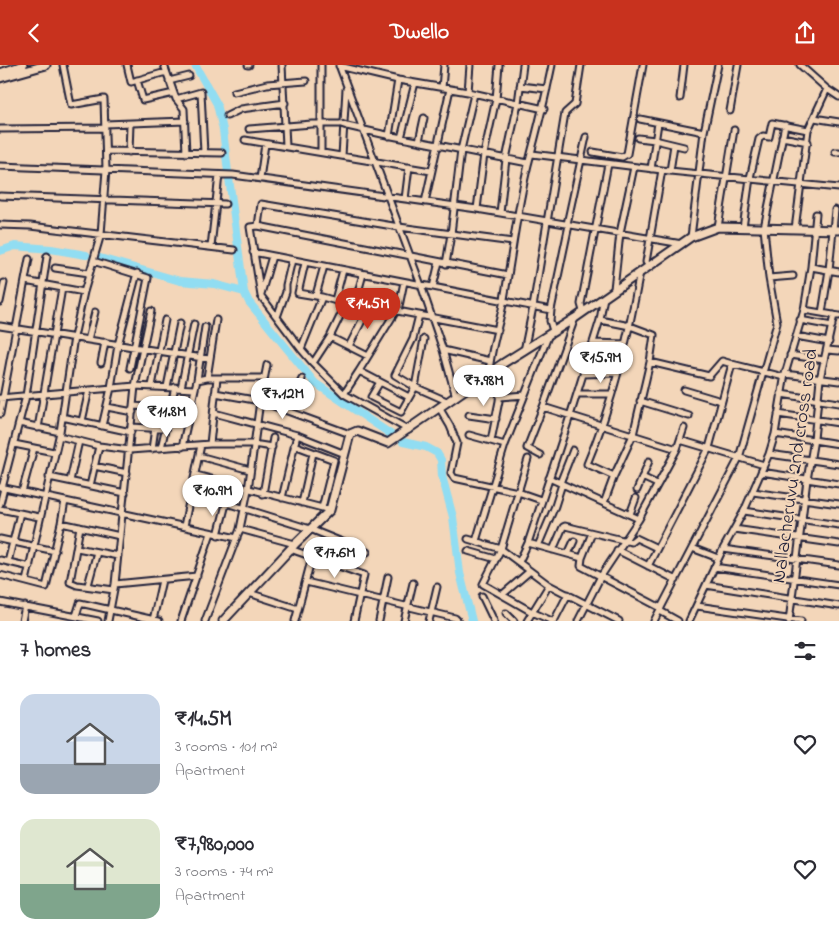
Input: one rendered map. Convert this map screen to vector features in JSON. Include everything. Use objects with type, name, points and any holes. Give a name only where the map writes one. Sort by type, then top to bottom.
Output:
[{"type":"main road","points":[[0,73],[20,65]]},
{"type":"main road","points":[[0,78],[46,65]]},
{"type":"main road","points":[[223,621],[292,547],[330,510],[350,434],[357,431],[388,443],[440,409],[502,364],[524,352],[551,332],[575,318],[691,237],[718,227],[836,230]]},
{"type":"street","points":[[26,581],[59,434],[67,393],[74,337],[92,261],[101,234],[104,199],[106,151],[104,99],[71,105],[63,65]]},
{"type":"street","points":[[127,65],[131,82],[166,72]]},
{"type":"street","points":[[164,65],[175,96],[184,109],[186,153]]},
{"type":"street","points":[[282,65],[286,147]]},
{"type":"street","points":[[321,65],[321,152]]},
{"type":"street","points":[[339,65],[398,80],[544,109]]},
{"type":"street","points":[[339,65],[421,285],[443,350],[456,397]]},
{"type":"street","points":[[442,88],[444,65]]},
{"type":"street","points":[[446,263],[452,234],[461,150],[471,93],[470,65]]},
{"type":"street","points":[[477,209],[484,154],[496,99],[499,65]]},
{"type":"street","points":[[500,213],[506,159],[518,103],[523,65]]},
{"type":"street","points":[[489,374],[528,163],[544,109],[552,65]]},
{"type":"street","points":[[524,352],[534,307],[565,113],[575,104],[581,65]]},
{"type":"street","points":[[594,152],[622,157],[627,154],[644,65]]},
{"type":"street","points":[[680,98],[684,65]]},
{"type":"street","points":[[691,237],[704,132],[718,65]]},
{"type":"street","points":[[730,111],[738,65]]},
{"type":"street","points":[[800,65],[826,89],[839,97]]},
{"type":"street","points":[[169,81],[189,76]]},
{"type":"street","points":[[137,80],[143,100],[201,92],[204,153]]},
{"type":"street","points":[[389,136],[398,80]]},
{"type":"street","points":[[234,92],[267,84],[306,81]]},
{"type":"street","points":[[401,138],[415,83]]},
{"type":"street","points":[[342,156],[347,85]]},
{"type":"street","points":[[520,86],[547,89]]},
{"type":"street","points":[[425,202],[450,89]]},
{"type":"street","points":[[794,229],[808,142],[808,130],[826,89]]},
{"type":"street","points":[[227,116],[241,109],[284,103]]},
{"type":"street","points":[[418,141],[424,118]]},
{"type":"street","points":[[814,118],[839,123]]},
{"type":"street","points":[[640,119],[704,132]]},
{"type":"street","points":[[0,129],[105,126],[185,121]]},
{"type":"street","points":[[651,169],[658,123]]},
{"type":"street","points":[[743,227],[750,178],[761,137],[769,137],[772,123],[808,130]]},
{"type":"street","points":[[129,152],[130,124]]},
{"type":"street","points":[[249,129],[341,124],[389,136],[528,163]]},
{"type":"street","points":[[654,621],[739,458],[777,323],[769,278],[764,228],[786,125]]},
{"type":"street","points":[[718,227],[734,130]]},
{"type":"street","points":[[476,541],[505,445],[551,332],[551,309],[586,137]]},
{"type":"street","points":[[782,137],[808,142]]},
{"type":"street","points":[[638,138],[684,147]]},
{"type":"street","points":[[245,140],[431,171]]},
{"type":"street","points":[[260,179],[264,144]]},
{"type":"street","points":[[670,171],[674,145]]},
{"type":"street","points":[[106,151],[222,153]]},
{"type":"street","points":[[532,154],[651,169],[839,187]]},
{"type":"street","points":[[584,311],[581,304],[608,164]]},
{"type":"street","points":[[0,167],[218,175],[260,179],[477,209],[683,244]]},
{"type":"street","points":[[406,199],[409,167]]},
{"type":"street","points":[[614,289],[620,233],[634,167]]},
{"type":"street","points":[[649,267],[646,262],[649,238],[662,170]]},
{"type":"street","points":[[211,247],[218,175]]},
{"type":"street","points":[[0,196],[225,204]]},
{"type":"street","points":[[258,227],[261,204],[399,227],[513,242]]},
{"type":"street","points":[[822,313],[836,230],[835,210]]},
{"type":"street","points":[[689,621],[718,558],[744,511],[769,454],[775,434],[784,375],[804,310],[811,267],[816,214]]},
{"type":"street","points":[[0,225],[30,226],[234,250]]},
{"type":"street","points":[[409,430],[344,394],[301,349],[261,296],[250,227],[508,275]]},
{"type":"street","points":[[253,251],[305,263],[551,309]]},
{"type":"street","points":[[0,504],[7,467],[26,396],[48,256]]},
{"type":"street","points":[[261,296],[272,256]]},
{"type":"street","points":[[0,415],[28,259]]},
{"type":"street","points":[[277,317],[286,292],[292,260]]},
{"type":"street","points":[[92,261],[137,273],[148,278],[130,368]]},
{"type":"street","points":[[434,287],[439,262]]},
{"type":"street","points":[[305,263],[298,293],[336,300],[354,307],[363,274]]},
{"type":"street","points":[[301,349],[319,296],[324,266]]},
{"type":"street","points":[[811,267],[839,272]]},
{"type":"street","points":[[55,268],[89,273]]},
{"type":"street","points":[[336,300],[344,270]]},
{"type":"street","points":[[614,476],[587,465],[603,426],[612,394],[630,326],[640,272]]},
{"type":"street","points":[[102,426],[111,389],[118,345],[137,273]]},
{"type":"street","points":[[769,278],[793,275]]},
{"type":"street","points":[[25,281],[84,292]]},
{"type":"street","points":[[344,394],[397,311],[404,282]]},
{"type":"street","points":[[0,302],[4,283]]},
{"type":"street","points":[[38,428],[62,288]]},
{"type":"street","points":[[519,562],[528,543],[570,416],[600,320],[604,297]]},
{"type":"street","points":[[355,303],[498,330]]},
{"type":"street","points":[[313,363],[330,337],[346,304]]},
{"type":"street","points":[[349,347],[370,305]]},
{"type":"street","points":[[804,310],[837,315]]},
{"type":"street","points":[[108,621],[115,587],[135,386],[151,311]]},
{"type":"street","points":[[88,340],[95,312]]},
{"type":"street","points":[[419,315],[413,339],[395,375],[415,387],[449,402]]},
{"type":"street","name":"Nallacheruvu 2nd cross road","points":[[789,620],[804,500],[814,439],[820,379],[828,342],[837,315]]},
{"type":"street","points":[[540,455],[527,448],[544,407],[575,318]]},
{"type":"street","points":[[152,386],[165,320]]},
{"type":"street","points":[[207,379],[216,320]]},
{"type":"street","points":[[600,320],[630,326],[654,335],[634,435],[614,476],[604,503]]},
{"type":"street","points":[[800,320],[832,327]]},
{"type":"street","points":[[167,387],[180,323]]},
{"type":"street","points":[[161,448],[194,325]]},
{"type":"street","points":[[0,327],[209,359]]},
{"type":"street","points":[[182,447],[197,380],[205,327]]},
{"type":"street","points":[[796,336],[828,342]]},
{"type":"street","points":[[330,337],[368,356]]},
{"type":"street","points":[[380,382],[371,397],[401,413],[415,387],[424,339]]},
{"type":"street","points":[[101,363],[105,342]]},
{"type":"street","points":[[593,343],[625,344]]},
{"type":"street","points":[[443,350],[490,361]]},
{"type":"street","points":[[827,350],[839,351]]},
{"type":"street","points":[[790,355],[824,360]]},
{"type":"street","points":[[650,362],[709,376],[722,361],[762,372],[839,381]]},
{"type":"street","points":[[491,441],[500,397],[502,364]]},
{"type":"street","points":[[648,566],[709,448],[732,364]]},
{"type":"street","points":[[205,621],[240,529],[248,490],[256,423],[267,365]]},
{"type":"street","points":[[359,371],[409,397]]},
{"type":"street","points":[[583,374],[617,373]]},
{"type":"street","points":[[197,380],[264,378]]},
{"type":"street","points":[[210,444],[218,379]]},
{"type":"street","points":[[287,411],[302,379]]},
{"type":"street","points":[[2,398],[135,386],[194,389]]},
{"type":"street","points":[[684,390],[721,401]]},
{"type":"street","points":[[82,421],[89,391]]},
{"type":"street","points":[[215,393],[260,401],[350,434]]},
{"type":"street","points":[[577,394],[612,394]]},
{"type":"street","points":[[781,394],[839,403]]},
{"type":"street","points":[[500,397],[525,395]]},
{"type":"street","points":[[640,401],[689,416]]},
{"type":"street","points":[[107,407],[170,409]]},
{"type":"street","points":[[544,407],[677,449]]},
{"type":"street","points":[[440,409],[457,443],[452,475],[460,480],[518,492],[541,500]]},
{"type":"street","points":[[214,413],[297,435],[345,454]]},
{"type":"street","points":[[778,414],[839,423]]},
{"type":"street","points":[[470,415],[496,419]]},
{"type":"street","points":[[62,417],[102,426],[132,429],[165,429]]},
{"type":"street","points":[[19,423],[98,446],[130,450],[210,444],[253,444],[272,447]]},
{"type":"street","points":[[152,449],[155,428]]},
{"type":"street","points":[[578,621],[601,576],[639,519],[677,449],[684,428]]},
{"type":"street","points":[[775,434],[839,444]]},
{"type":"street","points":[[282,499],[297,435]]},
{"type":"street","points":[[469,435],[505,445]]},
{"type":"street","points":[[263,494],[273,438]]},
{"type":"street","points":[[680,440],[764,465]]},
{"type":"street","points":[[70,481],[79,441]]},
{"type":"street","points":[[14,444],[54,452]]},
{"type":"street","points":[[184,527],[202,445]]},
{"type":"street","points":[[294,445],[334,460],[322,508]]},
{"type":"street","points":[[90,486],[98,446]]},
{"type":"street","points":[[22,492],[34,448]]},
{"type":"street","points":[[538,546],[555,506],[573,450]]},
{"type":"street","points":[[302,503],[313,453]]},
{"type":"street","points":[[769,454],[839,464]]},
{"type":"street","points":[[199,457],[250,470]]},
{"type":"street","points":[[528,459],[501,549],[483,584],[545,620],[553,621],[568,594]]},
{"type":"street","points":[[636,490],[649,461]]},
{"type":"street","points":[[0,465],[7,467]]},
{"type":"street","points":[[94,466],[127,473]]},
{"type":"street","points":[[761,472],[839,484]]},
{"type":"street","points":[[196,475],[330,510]]},
{"type":"street","points":[[49,477],[125,493]]},
{"type":"street","points":[[642,477],[657,484]]},
{"type":"street","points":[[549,478],[639,519]]},
{"type":"street","points":[[2,488],[236,539]]},
{"type":"street","points":[[753,492],[839,504]]},
{"type":"street","points":[[191,493],[310,529],[367,552]]},
{"type":"street","points":[[630,514],[636,498]]},
{"type":"street","points":[[0,575],[46,587],[65,501]]},
{"type":"street","points":[[218,535],[226,504]]},
{"type":"street","points":[[0,509],[39,517]]},
{"type":"street","points":[[744,511],[839,525]]},
{"type":"street","points":[[8,562],[20,513]]},
{"type":"street","points":[[61,523],[120,535]]},
{"type":"street","points":[[553,550],[565,526],[623,541],[631,542],[636,538],[657,547]]},
{"type":"street","points":[[80,527],[70,582],[77,585],[115,587],[162,579],[197,576]]},
{"type":"street","points":[[240,529],[364,575],[354,621]]},
{"type":"street","points":[[734,529],[839,545]]},
{"type":"street","points":[[181,621],[211,533]]},
{"type":"street","points":[[592,533],[582,558],[581,566],[661,609],[678,621]]},
{"type":"street","points":[[0,539],[55,551]]},
{"type":"street","points":[[468,539],[501,549],[549,585],[620,621]]},
{"type":"street","points":[[568,554],[574,541]]},
{"type":"street","points":[[528,543],[582,558]]},
{"type":"street","points":[[77,548],[118,556]]},
{"type":"street","points":[[692,549],[718,558]]},
{"type":"street","points":[[723,549],[839,565]]},
{"type":"street","points":[[617,550],[676,580]]},
{"type":"street","points":[[468,551],[496,559]]},
{"type":"street","points":[[88,585],[97,552]]},
{"type":"street","points":[[295,621],[312,557]]},
{"type":"street","points":[[0,560],[30,567]]},
{"type":"street","points":[[714,567],[839,585]]},
{"type":"street","points":[[502,595],[530,571]]},
{"type":"street","points":[[379,621],[388,577]]},
{"type":"street","points":[[153,619],[162,579]]},
{"type":"street","points":[[306,582],[455,618],[458,621]]},
{"type":"street","points":[[404,621],[413,583]]},
{"type":"street","points":[[527,621],[549,585]]},
{"type":"street","points":[[706,585],[839,606]]},
{"type":"street","points":[[429,621],[437,587]]},
{"type":"street","points":[[249,593],[298,609]]},
{"type":"street","points":[[482,596],[492,620]]},
{"type":"street","points":[[0,602],[98,621]]},
{"type":"street","points":[[76,616],[80,603],[160,621]]},
{"type":"street","points":[[22,621],[25,606]]},
{"type":"street","points":[[697,606],[801,621]]},
{"type":"street","points":[[506,613],[514,621]]},
{"type":"waterway","points":[[195,65],[217,104],[223,130],[228,172]]},
{"type":"waterway","points":[[229,178],[244,292],[249,302],[315,383],[392,435]]},
{"type":"waterway","points":[[0,251],[15,246],[51,249],[86,255]]},
{"type":"waterway","points":[[100,258],[180,281],[214,284],[244,292]]},
{"type":"waterway","points":[[403,442],[426,447],[437,453],[441,460],[442,476],[453,517],[460,573],[472,621]]}]
